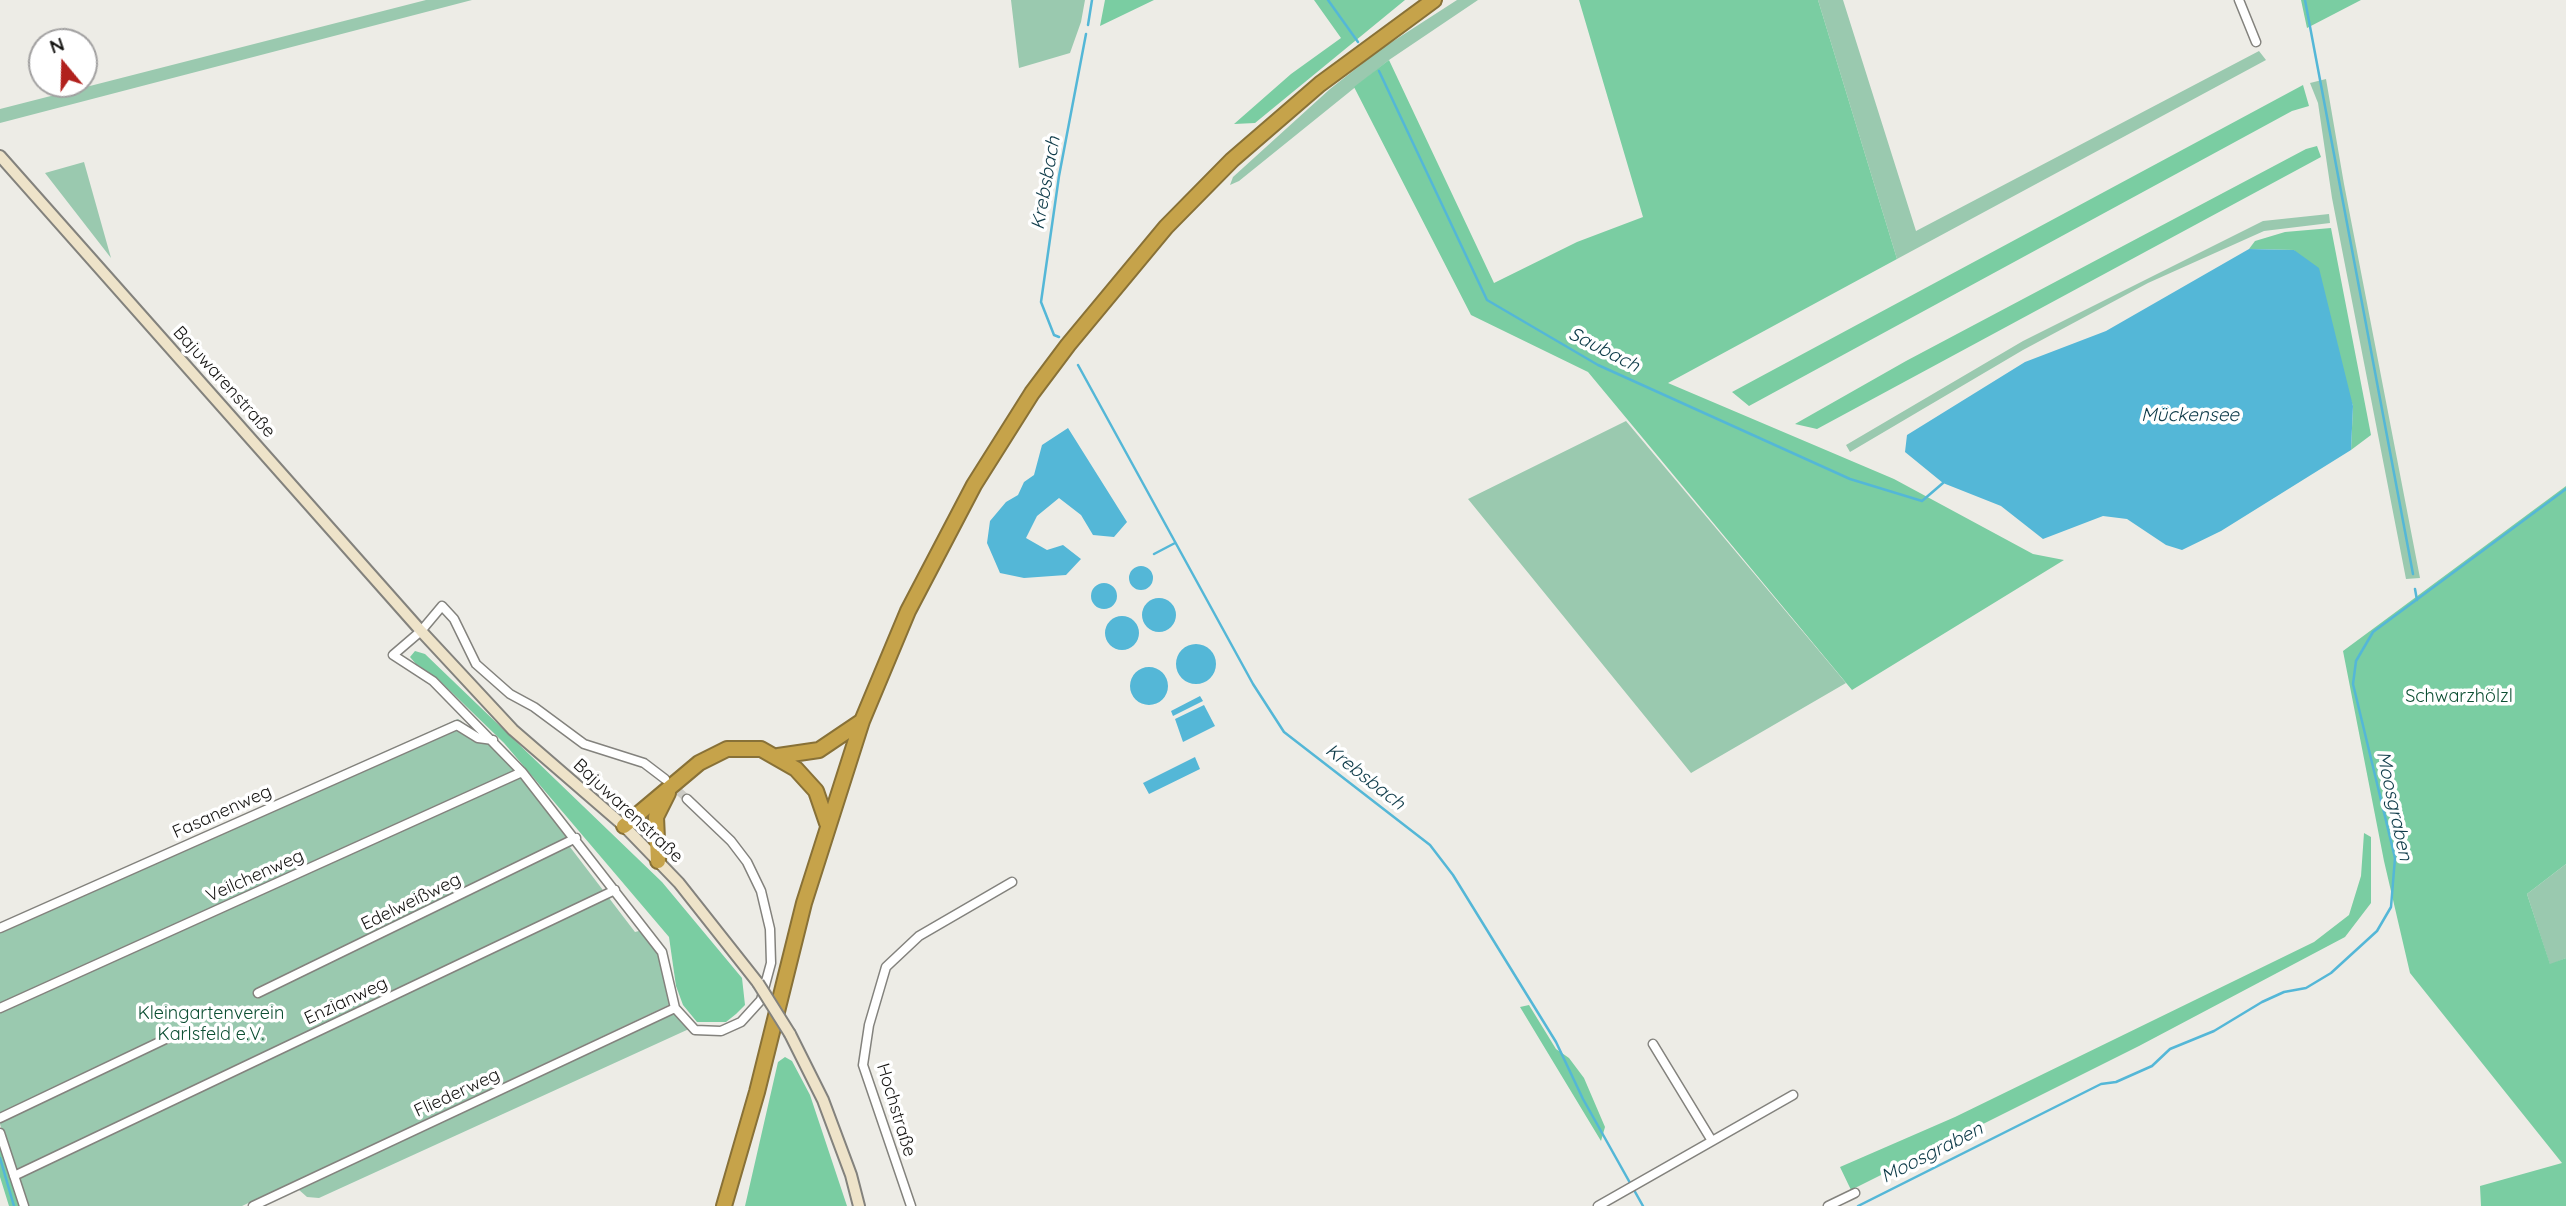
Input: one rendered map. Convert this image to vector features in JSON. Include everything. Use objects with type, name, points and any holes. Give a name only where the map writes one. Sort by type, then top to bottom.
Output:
[{"type":"highway","points":[[724,1206],[757,1092],[827,824],[862,721],[908,611],[944,538],[1004,435],[1068,345],[1137,259],[1233,160],[1320,84],[1434,0]]},
{"type":"highway","points":[[778,756],[819,750],[862,721]]},
{"type":"highway","points":[[624,826],[668,784],[699,763],[727,749],[761,749],[778,756],[796,769],[816,791],[827,824]]},
{"type":"highway","points":[[658,862],[656,817],[668,784]]},
{"type":"main road","name":"Bajuwarenstraße","points":[[0,156],[421,631],[513,730],[624,826],[658,862],[758,982],[790,1034],[823,1100],[851,1175],[859,1206]]},
{"type":"street","points":[[2239,0],[2256,42]]},
{"type":"street","points":[[668,784],[628,757],[583,744],[534,707],[510,694],[476,664],[454,619],[442,606],[421,631],[393,655],[433,681],[522,772],[576,838],[662,952],[676,1008],[695,1030],[721,1031],[741,1022],[761,1000],[772,963],[770,929],[761,891],[747,862],[731,841],[687,799]]},
{"type":"street","name":"Fasanenweg","points":[[0,928],[457,725],[478,738],[493,740]]},
{"type":"street","name":"Veilchenweg","points":[[0,1008],[522,772]]},
{"type":"street","name":"Edelweißweg","points":[[258,993],[576,838]]},
{"type":"street","name":"Hochstraße","points":[[911,1206],[863,1065],[869,1025],[886,967],[919,936],[1012,882]]},
{"type":"street","name":"Enzianweg","points":[[14,1176],[615,890]]},
{"type":"street","name":"Fliederweg","points":[[253,1206],[676,1008]]},
{"type":"street","points":[[0,1118],[172,1036]]},
{"type":"street","points":[[1653,1044],[1712,1141]]},
{"type":"street","points":[[1598,1206],[1793,1095]]},
{"type":"street","points":[[0,1133],[24,1206]]},
{"type":"street","points":[[1828,1206],[1854,1193]]},
{"type":"green space","points":[[426,0],[472,0],[98,97],[98,84]]},
{"type":"green space","points":[[1011,0],[1085,0],[1081,22],[1070,53],[1019,68]]},
{"type":"green space","points":[[1105,0],[1154,0],[1100,26]]},
{"type":"green space","points":[[1314,0],[1405,0],[1255,123],[1234,124],[1291,74],[1341,38]]},
{"type":"green space","points":[[1457,0],[1478,0],[1389,60],[1239,181],[1230,185],[1233,177],[1330,89],[1381,49]]},
{"type":"green space","points":[[1579,0],[1818,0],[1897,259],[1668,383],[1894,479],[2033,554],[2064,560],[1852,690],[1588,372],[1471,315],[1354,87],[1389,60],[1494,283],[1577,242],[1643,217]]},
{"type":"green space","points":[[1818,0],[1843,0],[1916,231],[2259,51],[2266,60],[1897,259]]},
{"type":"green space","points":[[2301,0],[2361,0],[2307,28]]},
{"type":"green space","points":[[2326,79],[2420,578],[2406,579],[2332,198],[2318,103],[2310,83]]},
{"type":"green space","points":[[2303,85],[2309,106],[2292,111],[1749,406],[1732,392]]},
{"type":"green space","points":[[43,98],[96,98],[0,123],[0,109]]},
{"type":"green space","points":[[2317,146],[2321,157],[1817,429],[1795,424],[1906,361],[2306,149]]},
{"type":"green space","points":[[84,162],[111,258],[45,173]]},
{"type":"green space","points":[[2329,214],[2330,223],[2264,231],[2148,283],[2023,350],[1850,452],[1846,445],[2023,341],[2263,221]]},
{"type":"green space","points":[[2331,228],[2371,435],[2351,450],[2353,406],[2294,250],[2249,249],[2255,241],[2285,232]]},
{"type":"green space","points":[[1626,421],[1846,683],[1691,773],[1468,499]]},
{"type":"green space","name":"Schwarzhölzl","points":[[2566,486],[2566,864],[2527,894],[2550,964],[2566,958],[2566,1206],[2481,1206],[2480,1186],[2562,1163],[2410,973],[2384,861],[2343,651]]},
{"type":"green space","points":[[415,651],[425,654],[662,882],[742,978],[745,1005],[736,1014],[726,1022],[697,1022],[683,1005],[676,986],[669,937],[504,743],[438,679],[416,664],[410,657]]},
{"type":"green space","name":"Kleingartenverein Karlsfeld e.V.","points":[[458,719],[495,744],[576,842],[570,847],[635,932],[643,930],[659,954],[671,1004],[242,1206],[26,1206],[0,1124],[0,923]]},
{"type":"green space","points":[[2364,833],[2371,837],[2371,903],[2345,937],[2139,1046],[1851,1190],[1840,1167],[1955,1117],[2314,942],[2349,915],[2361,876]]},
{"type":"green space","points":[[2566,864],[2566,958],[2550,965],[2527,894]]},
{"type":"green space","points":[[1529,1005],[1556,1049],[1569,1058],[1584,1078],[1605,1127],[1601,1141],[1520,1007]]},
{"type":"green space","points":[[676,1013],[689,1029],[319,1198],[307,1197],[298,1189]]},
{"type":"green space","points":[[785,1057],[792,1061],[810,1095],[847,1206],[745,1206],[778,1062]]},
{"type":"green space","points":[[0,1140],[21,1206],[9,1206],[0,1177]]},
{"type":"water","name":"Mückensee","points":[[2249,249],[2294,250],[2319,268],[2353,406],[2351,450],[2221,531],[2182,550],[2166,545],[2127,519],[2103,516],[2043,539],[2001,506],[1943,483],[1905,452],[1907,435],[2025,362],[2106,331]]},
{"type":"water","points":[[1068,428],[1127,522],[1114,537],[1093,535],[1081,515],[1059,498],[1037,516],[1026,538],[1047,550],[1063,545],[1081,559],[1066,575],[1024,578],[1000,573],[987,543],[990,521],[1006,502],[1018,495],[1024,482],[1034,475],[1042,445]]},
{"type":"water","points":[[1141,566],[1150,569],[1153,578],[1150,587],[1141,590],[1132,587],[1129,578],[1132,569]]},
{"type":"water","points":[[1104,583],[1113,587],[1117,596],[1113,605],[1104,609],[1095,605],[1091,596],[1095,587]]},
{"type":"water","points":[[1159,598],[1171,603],[1176,615],[1171,627],[1159,632],[1147,627],[1142,615],[1147,603]]},
{"type":"water","points":[[1122,616],[1134,621],[1139,633],[1134,645],[1122,650],[1110,645],[1105,633],[1110,621]]},
{"type":"water","points":[[1196,644],[1210,650],[1216,664],[1210,678],[1196,684],[1182,678],[1176,664],[1182,650]]},
{"type":"water","points":[[1149,667],[1163,672],[1168,686],[1163,700],[1149,705],[1135,700],[1130,686],[1135,672]]},
{"type":"water","points":[[1200,696],[1203,701],[1173,716],[1171,711]]},
{"type":"water","points":[[1204,705],[1215,726],[1183,742],[1175,719]]},
{"type":"water","points":[[1195,757],[1200,769],[1149,794],[1143,783]]},
{"type":"waterway","name":"Krebsbach","points":[[1088,25],[1092,0]]},
{"type":"waterway","name":"Saubach","points":[[1328,0],[1358,42]]},
{"type":"waterway","points":[[2305,0],[2413,574]]},
{"type":"waterway","name":"Krebsbach","points":[[1059,337],[1054,335],[1041,302],[1059,176],[1086,34]]},
{"type":"waterway","name":"Saubach","points":[[1379,71],[1487,300],[1598,365],[1850,479],[1922,501],[1943,483]]},
{"type":"waterway","name":"Krebsbach","points":[[1078,365],[1253,684],[1284,732],[1430,845],[1453,875],[1556,1042],[1583,1099],[1643,1206]]},
{"type":"waterway","name":"Moosgraben","points":[[1858,1206],[2101,1084],[2116,1082],[2152,1066],[2170,1049],[2214,1031],[2262,1002],[2284,992],[2306,988],[2331,973],[2377,931],[2391,907],[2395,858],[2353,684],[2356,661],[2373,632],[2566,489]]},
{"type":"waterway","points":[[1154,554],[1175,543]]},
{"type":"waterway","points":[[2415,589],[2417,600]]},
{"type":"waterway","points":[[0,1158],[14,1206]]},
{"type":"tunnel","points":[[670,783],[687,799]]}]
